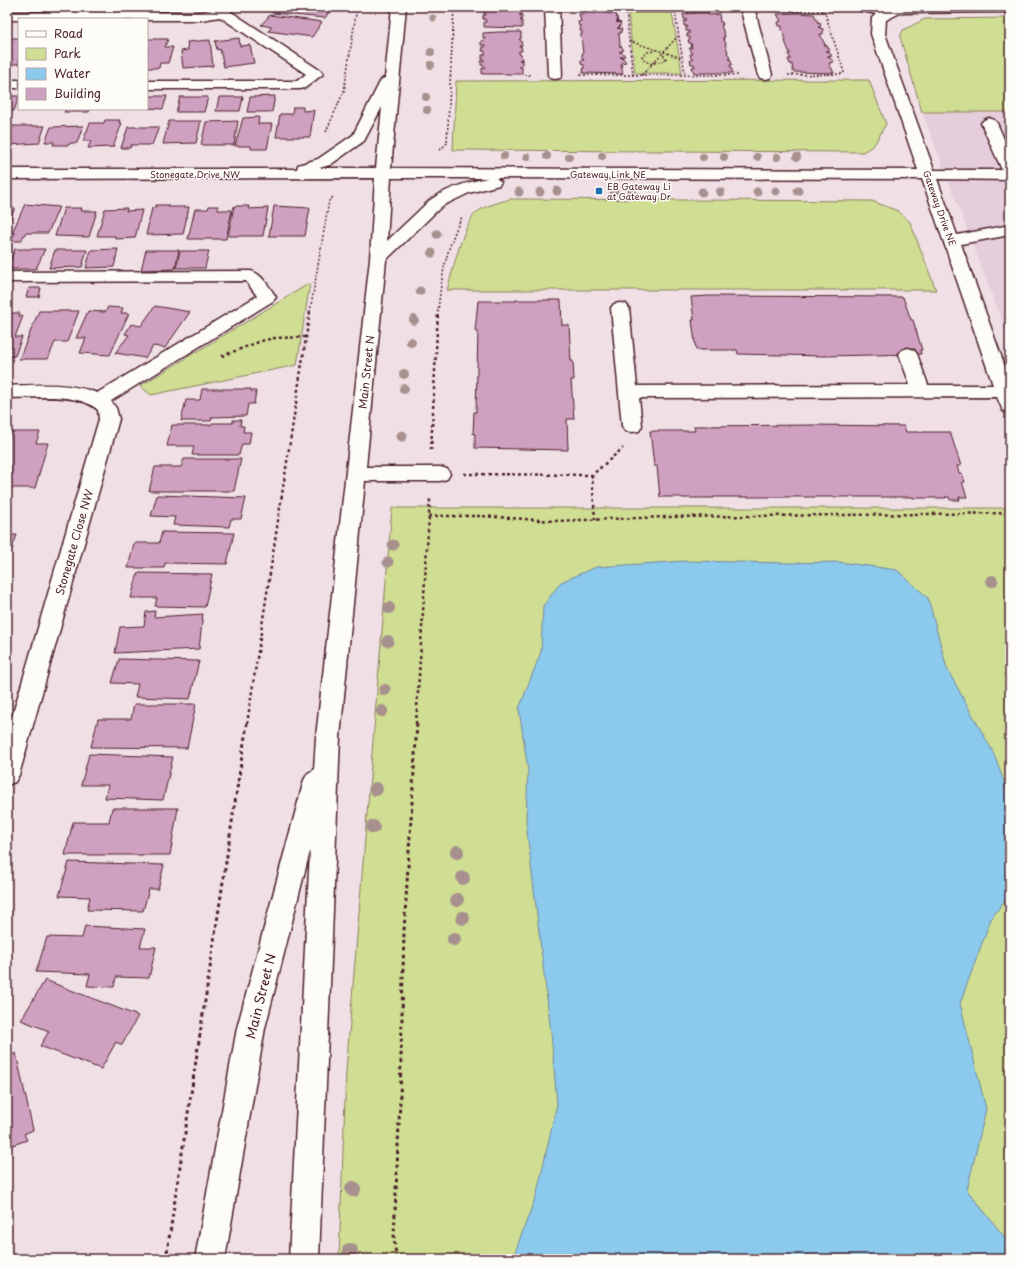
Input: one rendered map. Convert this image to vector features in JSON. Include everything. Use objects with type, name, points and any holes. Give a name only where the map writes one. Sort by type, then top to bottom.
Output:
[{"type":"street","name":"Main Street N","points":[[304,1259],[328,737],[378,259],[383,173],[399,7]]},
{"type":"street","points":[[552,7],[555,75]]},
{"type":"street","points":[[747,7],[764,75]]},
{"type":"street","points":[[864,7],[887,13],[899,9],[1006,8]]},
{"type":"street","points":[[7,16],[181,17],[208,15],[224,9],[316,74],[300,85],[148,85]]},
{"type":"street","name":"Gateway Drive NE","points":[[887,13],[879,18],[878,34],[1008,396]]},
{"type":"street","points":[[281,173],[324,162],[359,138],[393,70]]},
{"type":"street","points":[[7,84],[18,84]]},
{"type":"street","points":[[989,123],[1010,171]]},
{"type":"street","name":"Gateway Link NE","points":[[383,173],[1010,175]]},
{"type":"street","name":"Stonegate Drive NW","points":[[7,174],[383,173]]},
{"type":"street","points":[[378,259],[436,203],[445,197],[474,185],[546,174]]},
{"type":"street","points":[[952,241],[1010,230]]},
{"type":"street","points":[[7,277],[251,276],[267,297],[98,400],[73,392],[7,392]]},
{"type":"street","points":[[620,308],[632,426]]},
{"type":"street","points":[[908,354],[921,391]]},
{"type":"street","points":[[628,392],[921,391],[1008,396]]},
{"type":"street","name":"Stonegate Close NW","points":[[7,775],[109,420],[106,407],[98,400]]},
{"type":"street","points":[[356,474],[435,474]]},
{"type":"street","name":"Main Street N","points":[[210,1259],[251,1028],[328,737]]},
{"type":"path","points":[[323,137],[344,91],[357,7]]},
{"type":"path","points":[[439,151],[447,143],[454,7]]},
{"type":"path","points":[[629,7],[630,12]]},
{"type":"path","points":[[524,75],[843,74],[844,72],[823,7]]},
{"type":"path","points":[[626,12],[633,75]]},
{"type":"path","points":[[675,12],[684,75]]},
{"type":"path","points":[[642,75],[678,36]]},
{"type":"path","points":[[629,41],[658,50],[666,58],[664,61],[653,64],[645,61],[642,56],[647,52],[658,50]]},
{"type":"path","points":[[662,53],[682,58]]},
{"type":"path","points":[[166,1259],[306,337],[329,201],[339,191]]},
{"type":"path","points":[[396,1259],[394,1235],[400,1101],[400,1018],[404,931],[420,640],[429,516],[435,474],[432,390],[441,276],[451,237],[463,214]]},
{"type":"path","points":[[218,357],[261,341],[274,338],[306,337]]},
{"type":"path","points":[[435,474],[592,475],[632,441],[632,426]]},
{"type":"path","points":[[592,475],[595,520]]},
{"type":"path","points":[[429,516],[481,516],[554,521],[667,517],[1010,513]]},
{"type":"shaded area","points":[[922,112],[1010,112],[1010,342]]},
{"type":"green space","points":[[628,13],[672,13],[682,73],[635,73]]},
{"type":"green space","points":[[1010,18],[1010,112],[922,112],[900,37],[903,30],[925,19]]},
{"type":"green space","points":[[869,80],[886,124],[874,145],[863,152],[453,150],[456,81]]},
{"type":"green space","points":[[510,199],[872,201],[898,211],[910,222],[936,290],[447,290],[461,242],[473,216],[485,207]]},
{"type":"green space","points":[[310,283],[297,365],[151,395],[140,386]]},
{"type":"green space","points":[[392,508],[1010,508],[1010,1259],[339,1259],[346,1071]]},
{"type":"water","points":[[686,561],[788,563],[839,562],[897,570],[928,598],[947,669],[993,752],[1010,798],[1010,893],[991,919],[960,1003],[986,1109],[967,1190],[1010,1244],[1010,1259],[514,1259],[514,1255],[537,1193],[557,1104],[551,1032],[526,823],[528,770],[519,709],[541,652],[543,606],[561,582],[596,567]]},
{"type":"building","points":[[276,7],[332,7],[325,18],[272,13]]},
{"type":"building","points":[[487,7],[519,7],[519,10],[522,10],[522,19],[520,20],[522,21],[522,28],[484,27],[484,22],[486,22],[486,20],[483,19],[483,15],[486,15],[484,14],[484,10],[487,10]]},
{"type":"building","points":[[708,13],[708,15],[719,14],[720,22],[722,22],[723,25],[721,25],[725,37],[723,37],[730,58],[728,59],[731,60],[732,65],[730,65],[733,73],[694,73],[692,67],[695,67],[694,64],[691,64],[690,60],[693,60],[690,54],[693,54],[689,48],[692,48],[691,43],[689,43],[688,40],[690,40],[690,37],[687,37],[689,31],[686,31],[687,26],[684,26],[684,21],[687,21],[684,19],[683,14]]},
{"type":"building","points":[[579,14],[616,14],[618,22],[616,22],[621,23],[619,28],[617,28],[622,29],[620,34],[618,34],[619,46],[621,46],[624,50],[619,52],[622,52],[625,56],[620,57],[626,62],[621,63],[623,74],[583,73],[584,65],[581,64],[581,60],[584,60],[582,58],[582,31],[580,31],[581,26],[579,26],[578,22],[581,21]]},
{"type":"building","points":[[777,14],[814,14],[817,22],[821,23],[820,27],[818,27],[823,29],[823,34],[820,34],[825,45],[830,50],[825,51],[828,51],[832,56],[827,57],[834,62],[829,63],[834,73],[793,72],[792,64],[790,64],[788,59],[791,59],[788,54],[790,54],[785,41],[784,33],[782,31],[782,26],[779,26],[778,22],[781,21]]},
{"type":"building","points":[[270,15],[322,22],[312,37],[268,31],[272,27],[261,25]]},
{"type":"building","points":[[521,32],[521,39],[519,39],[522,45],[519,46],[521,46],[522,51],[519,51],[519,54],[521,54],[522,65],[519,67],[522,67],[522,74],[482,74],[482,68],[485,68],[485,66],[481,65],[481,61],[484,61],[484,59],[482,59],[482,55],[485,55],[485,51],[482,51],[485,45],[481,45],[481,41],[485,40],[485,38],[483,38],[483,33]]},
{"type":"building","points":[[7,38],[18,38],[18,64],[7,64]]},
{"type":"building","points":[[239,38],[240,46],[250,45],[254,63],[224,67],[220,49],[217,50],[215,41]]},
{"type":"building","points":[[148,39],[168,39],[165,47],[173,47],[168,63],[160,63],[159,68],[148,68]]},
{"type":"building","points":[[210,40],[213,66],[183,68],[181,51],[188,50],[187,42]]},
{"type":"building","points":[[7,96],[18,96],[14,111],[7,111]]},
{"type":"building","points":[[148,96],[167,96],[163,109],[148,108]]},
{"type":"building","points":[[275,96],[272,112],[247,112],[250,97]]},
{"type":"building","points":[[180,97],[208,97],[204,112],[176,112]]},
{"type":"building","points":[[219,97],[243,97],[240,111],[216,111]]},
{"type":"building","points":[[293,107],[303,107],[303,111],[314,110],[310,137],[276,137],[280,114],[292,114]]},
{"type":"building","points":[[65,110],[90,110],[89,112],[64,112]]},
{"type":"building","points":[[259,117],[258,124],[272,124],[267,149],[251,149],[251,146],[235,146],[243,118]]},
{"type":"building","points":[[105,120],[120,120],[119,123],[122,123],[113,147],[88,148],[91,141],[83,141],[90,123],[104,123]]},
{"type":"building","points":[[169,121],[201,121],[196,143],[163,144]]},
{"type":"building","points":[[238,121],[234,145],[201,145],[206,122]]},
{"type":"building","points":[[13,126],[45,126],[39,143],[7,145],[7,141]]},
{"type":"building","points":[[83,126],[77,143],[70,143],[69,145],[53,145],[54,142],[45,142],[51,127]]},
{"type":"building","points":[[128,127],[159,127],[152,145],[131,145],[130,148],[121,148]]},
{"type":"building","points":[[25,204],[59,207],[48,233],[25,233],[21,241],[11,241],[15,233],[12,233]]},
{"type":"building","points":[[156,205],[169,205],[168,207],[189,207],[183,234],[146,235],[152,208],[155,208]]},
{"type":"building","points":[[209,206],[218,206],[218,210],[232,210],[226,239],[188,239],[195,209],[208,209]]},
{"type":"building","points":[[234,206],[249,206],[248,209],[268,208],[263,236],[228,236]]},
{"type":"building","points":[[274,206],[310,208],[305,236],[269,236]]},
{"type":"building","points":[[7,208],[15,208],[7,226]]},
{"type":"building","points":[[64,208],[82,208],[81,211],[97,211],[89,237],[55,236]]},
{"type":"building","points":[[127,208],[126,211],[142,210],[135,238],[115,239],[115,236],[97,236],[105,209]]},
{"type":"building","points":[[15,249],[45,249],[36,269],[7,269]]},
{"type":"building","points":[[118,249],[114,267],[86,268],[91,250]]},
{"type":"building","points":[[55,250],[87,250],[82,267],[49,268]]},
{"type":"building","points":[[146,250],[179,250],[175,269],[141,270]]},
{"type":"building","points":[[180,251],[209,251],[205,268],[176,268]]},
{"type":"building","points":[[29,288],[41,288],[39,297],[26,297]]},
{"type":"building","points":[[691,297],[903,297],[911,320],[913,320],[922,350],[920,350],[921,354],[824,356],[738,354],[737,350],[696,350]]},
{"type":"building","points":[[561,300],[562,325],[569,325],[571,361],[573,361],[574,380],[571,380],[574,419],[567,419],[568,450],[475,448],[475,434],[473,434],[474,412],[476,412],[478,331],[475,331],[478,301]]},
{"type":"building","points":[[155,306],[190,312],[165,348],[153,346],[145,358],[115,353],[129,335],[125,334],[131,324],[141,326]]},
{"type":"building","points":[[108,307],[123,308],[121,313],[129,313],[110,355],[80,353],[86,338],[76,338],[88,311],[105,312]]},
{"type":"building","points":[[39,311],[79,311],[67,342],[55,342],[48,359],[19,359]]},
{"type":"building","points":[[7,313],[20,313],[19,316],[23,316],[15,337],[22,337],[15,356],[7,356]]},
{"type":"building","points":[[202,389],[251,389],[251,391],[256,391],[254,404],[248,404],[246,416],[212,417],[211,421],[181,421],[186,400],[200,400]]},
{"type":"building","points":[[233,420],[241,420],[240,426],[244,426],[243,432],[251,432],[249,444],[242,444],[239,455],[192,455],[194,446],[167,446],[172,425],[211,425],[212,423],[233,423]]},
{"type":"building","points":[[694,426],[904,426],[906,432],[950,432],[961,466],[957,466],[959,473],[962,473],[965,482],[962,482],[967,497],[959,497],[960,500],[950,500],[949,497],[660,497],[657,466],[654,466],[650,431],[695,431]]},
{"type":"building","points":[[11,432],[40,432],[36,443],[48,443],[35,488],[7,488],[7,443]]},
{"type":"building","points":[[184,459],[241,459],[234,491],[149,491],[155,467],[181,467]]},
{"type":"building","points":[[157,495],[246,498],[241,519],[231,519],[229,527],[173,525],[175,517],[151,516]]},
{"type":"building","points":[[162,532],[234,533],[227,564],[165,563],[164,568],[128,568],[134,543],[159,543]]},
{"type":"building","points":[[7,535],[17,535],[8,559],[7,559]]},
{"type":"building","points":[[138,573],[212,574],[205,607],[155,606],[157,598],[131,598]]},
{"type":"building","points":[[155,611],[154,617],[203,614],[199,649],[115,653],[120,627],[144,626],[146,612]]},
{"type":"building","points":[[119,659],[199,661],[190,699],[135,697],[138,684],[112,683]]},
{"type":"building","points":[[134,704],[196,704],[187,748],[91,747],[98,719],[131,719]]},
{"type":"building","points":[[89,754],[173,757],[163,800],[105,798],[108,785],[81,785]]},
{"type":"building","points":[[112,808],[178,808],[170,855],[65,855],[73,822],[109,822]]},
{"type":"building","points":[[69,862],[164,865],[158,889],[149,889],[143,911],[87,910],[90,897],[59,896]]},
{"type":"building","points":[[85,926],[145,929],[140,947],[156,947],[149,978],[116,977],[114,987],[87,986],[90,974],[36,972],[47,937],[82,938]]},
{"type":"building","points":[[45,980],[138,1016],[122,1045],[116,1042],[101,1069],[40,1046],[49,1031],[21,1020]]},
{"type":"building","points":[[16,1053],[33,1130],[24,1134],[27,1140],[7,1147],[7,1057]]},
{"type":"place","name":"EB Gateway Li at Gateway Dr","points":[[599,191]]}]
